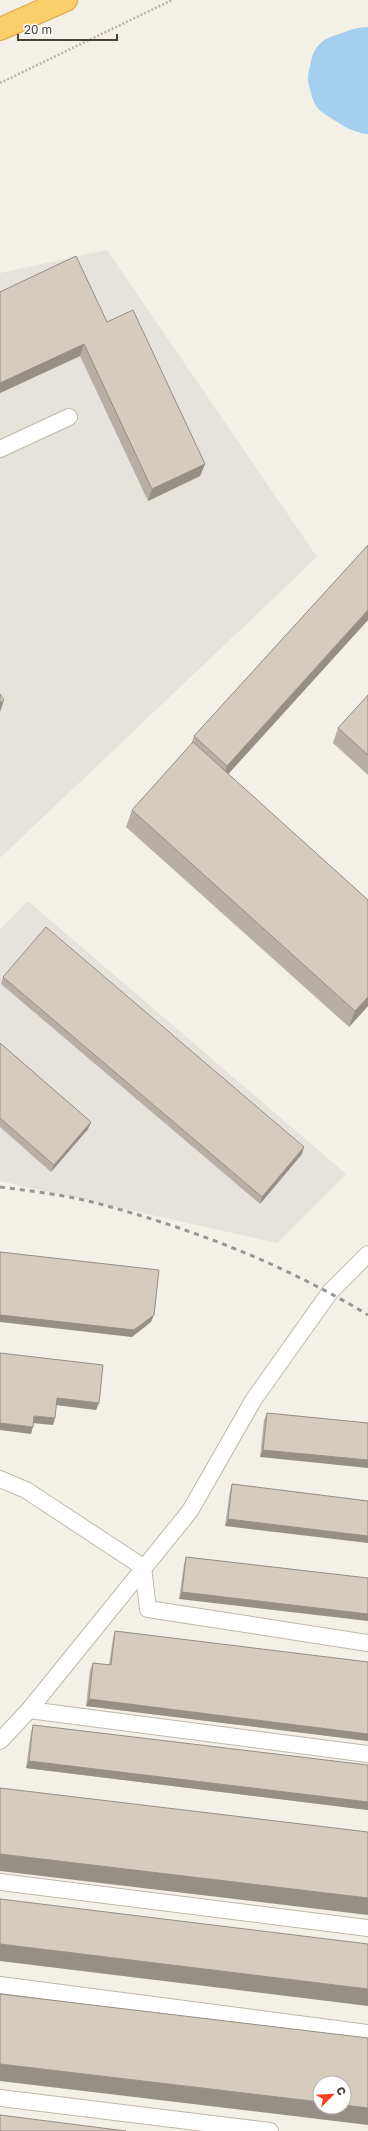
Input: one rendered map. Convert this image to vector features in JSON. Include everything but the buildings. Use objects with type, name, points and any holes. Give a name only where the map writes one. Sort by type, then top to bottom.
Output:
[{"type":"highway","points":[[0,29],[66,0]]},
{"type":"lane","points":[[0,449],[69,417]]},
{"type":"lane","points":[[0,1741],[29,1710],[143,1567],[190,1511],[254,1399],[330,1292],[368,1254]]},
{"type":"lane","points":[[0,1479],[26,1490],[143,1567]]},
{"type":"lane","points":[[143,1567],[148,1610],[368,1643]]},
{"type":"lane","points":[[29,1710],[368,1754]]},
{"type":"lane","points":[[0,1882],[368,1928]]},
{"type":"lane","points":[[0,1985],[368,2033]]},
{"type":"lane","points":[[0,2098],[270,2131]]},
{"type":"path","points":[[0,82],[172,0]]},
{"type":"shaded area","points":[[107,250],[317,557],[0,858],[0,273]]},
{"type":"shaded area","points":[[28,901],[346,1174],[277,1243],[0,1181],[0,930]]},
{"type":"waterway","points":[[368,57],[341,65],[338,78],[341,89],[360,101],[368,104]]},
{"type":"railway","points":[[0,1187],[60,1195],[84,1200],[132,1213],[202,1236],[270,1264],[368,1315]]}]
